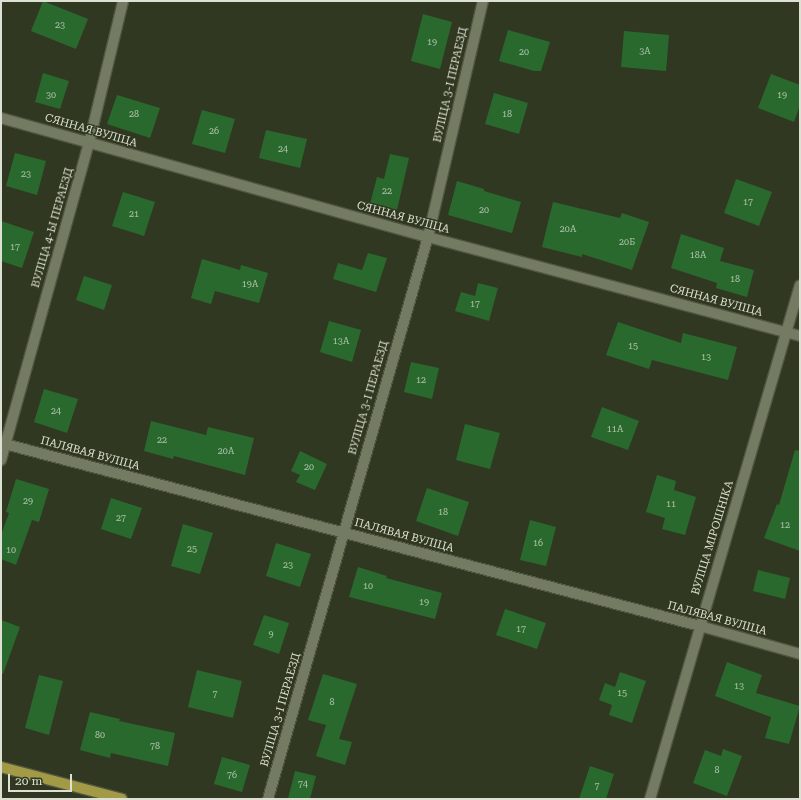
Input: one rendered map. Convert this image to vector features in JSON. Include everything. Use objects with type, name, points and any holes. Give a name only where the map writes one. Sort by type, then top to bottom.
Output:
[{"type":"main road","points":[[1,767],[122,799]]},
{"type":"street","name":"ВУЛІЦА 4-Ы ПЕРАЕЗД","points":[[1,460],[3,443],[89,143],[123,1]]},
{"type":"street","name":"ВУЛІЦА 3-І ПЕРАЕЗД","points":[[268,799],[428,237],[483,1]]},
{"type":"street","name":"СЯННАЯ ВУЛІЦА","points":[[1,118],[428,237],[800,336]]},
{"type":"street","name":"ВУЛІЦА МІРОШНІКА","points":[[650,799],[787,333],[800,284]]},
{"type":"street","name":"ПАЛЯВАЯ ВУЛІЦА","points":[[3,443],[700,626],[800,654]]},
{"type":"building","points":[[43,1],[88,19],[76,49],[31,31]]},
{"type":"building","points":[[423,14],[452,22],[440,69],[411,61]]},
{"type":"building","points":[[508,30],[550,42],[541,71],[534,71],[499,61]]},
{"type":"building","points":[[624,31],[669,35],[666,71],[621,67]]},
{"type":"building","points":[[43,73],[69,81],[60,109],[35,102]]},
{"type":"building","points":[[771,74],[800,85],[800,105],[794,122],[758,108]]},
{"type":"building","points":[[494,93],[528,103],[519,134],[485,124]]},
{"type":"building","points":[[117,95],[160,108],[150,138],[107,124]]},
{"type":"building","points":[[202,110],[235,119],[225,153],[192,144]]},
{"type":"building","points":[[266,130],[307,139],[300,168],[259,158]]},
{"type":"building","points":[[15,153],[46,161],[37,195],[6,186]]},
{"type":"building","points":[[390,154],[409,158],[397,210],[370,204],[377,177],[384,179]]},
{"type":"building","points":[[736,179],[772,192],[759,226],[724,213]]},
{"type":"building","points":[[457,181],[521,202],[512,233],[448,215]]},
{"type":"building","points":[[123,192],[155,202],[144,236],[112,226]]},
{"type":"building","points":[[553,202],[620,218],[622,213],[649,222],[632,270],[582,254],[582,257],[542,247]]},
{"type":"building","points":[[1,221],[34,232],[22,268],[1,261]]},
{"type":"building","points":[[681,234],[724,248],[720,261],[754,270],[747,297],[716,288],[717,283],[671,268]]},
{"type":"building","points":[[368,253],[387,258],[376,292],[333,279],[338,263],[362,270]]},
{"type":"building","points":[[202,259],[240,270],[241,265],[268,273],[259,303],[215,291],[211,304],[191,298]]},
{"type":"building","points":[[84,276],[112,285],[104,310],[76,300]]},
{"type":"building","points":[[478,283],[498,288],[489,321],[455,311],[461,292],[475,296]]},
{"type":"building","points":[[329,321],[361,330],[352,362],[320,352]]},
{"type":"building","points":[[618,322],[681,343],[683,333],[737,347],[728,380],[652,360],[649,369],[606,355]]},
{"type":"building","points":[[411,362],[439,368],[432,399],[404,392]]},
{"type":"building","points":[[44,389],[78,399],[67,433],[34,422]]},
{"type":"building","points":[[602,407],[639,421],[628,450],[591,437]]},
{"type":"building","points":[[151,421],[206,435],[208,427],[254,438],[245,475],[174,456],[173,459],[144,451]]},
{"type":"building","points":[[465,424],[500,433],[490,469],[456,460]]},
{"type":"building","points":[[795,450],[800,451],[800,551],[764,538],[777,504],[779,505]]},
{"type":"building","points":[[300,451],[327,464],[315,490],[296,482],[300,475],[291,471]]},
{"type":"building","points":[[657,475],[676,481],[674,490],[696,497],[685,535],[662,529],[665,518],[646,512]]},
{"type":"building","points":[[16,479],[49,489],[39,522],[32,520],[16,565],[1,559],[1,535],[9,513],[6,512]]},
{"type":"building","points":[[427,488],[469,502],[458,536],[416,521]]},
{"type":"building","points":[[111,498],[142,508],[131,539],[101,529]]},
{"type":"building","points":[[530,520],[556,527],[546,566],[520,560]]},
{"type":"building","points":[[183,524],[213,533],[200,574],[171,566]]},
{"type":"building","points":[[276,543],[311,554],[300,587],[266,576]]},
{"type":"building","points":[[358,567],[387,576],[386,578],[442,593],[435,619],[349,597]]},
{"type":"building","points":[[758,570],[790,578],[785,599],[753,591]]},
{"type":"building","points":[[505,609],[546,623],[537,649],[496,635]]},
{"type":"building","points":[[264,615],[289,623],[279,654],[253,645]]},
{"type":"building","points":[[1,620],[20,627],[3,674],[1,674]]},
{"type":"building","points":[[727,662],[762,675],[756,693],[800,706],[789,744],[765,738],[771,717],[715,696]]},
{"type":"building","points":[[197,670],[242,681],[233,718],[188,707]]},
{"type":"building","points":[[620,672],[646,681],[632,723],[609,715],[612,705],[599,700],[605,683],[615,687]]},
{"type":"building","points":[[323,674],[357,684],[339,739],[352,742],[345,765],[316,756],[326,725],[308,720]]},
{"type":"building","points":[[39,675],[63,681],[49,735],[25,728]]},
{"type":"building","points":[[90,712],[120,719],[119,721],[175,733],[168,766],[111,753],[110,758],[80,750]]},
{"type":"building","points":[[723,749],[742,756],[727,796],[693,783],[705,750],[721,756]]},
{"type":"building","points":[[222,757],[250,765],[242,792],[214,784]]},
{"type":"building","points":[[590,766],[614,774],[606,799],[579,799]]},
{"type":"building","points":[[295,771],[316,776],[310,799],[288,799]]}]
